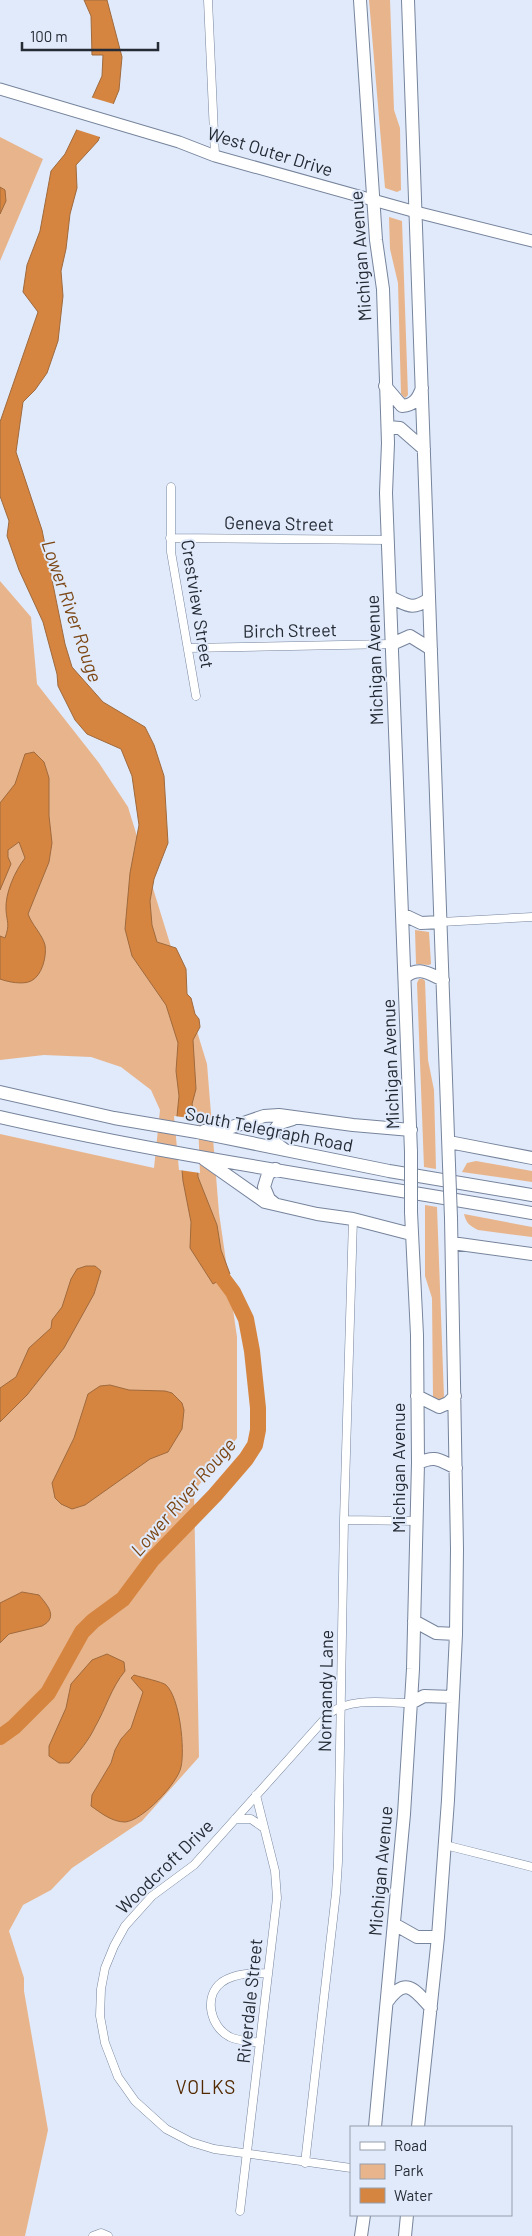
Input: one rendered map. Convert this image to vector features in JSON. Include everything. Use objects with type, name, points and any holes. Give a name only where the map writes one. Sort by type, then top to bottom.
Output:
[{"type":"main road","name":"Michigan Avenue","points":[[360,0],[376,240],[383,289],[388,427],[386,493],[412,1152],[411,1234],[415,1281],[418,1463],[411,1703],[394,1924],[375,2126]]},
{"type":"main road","points":[[400,0],[409,24]]},
{"type":"main road","points":[[408,0],[449,1142],[456,1468],[456,1634],[445,1844],[438,1936],[418,2126]]},
{"type":"main road","name":"West Outer Drive","points":[[0,89],[179,142],[215,156],[416,212],[532,241]]},
{"type":"main road","points":[[386,386],[402,406],[417,400],[422,388]]},
{"type":"main road","points":[[388,427],[400,428],[424,449]]},
{"type":"main road","points":[[390,597],[412,607],[419,606],[429,599]]},
{"type":"main road","points":[[392,644],[410,636],[431,649]]},
{"type":"main road","points":[[402,914],[421,923],[441,922]]},
{"type":"main road","points":[[405,976],[418,970],[443,980]]},
{"type":"main road","name":"South Telegraph Road","points":[[0,1092],[167,1128],[197,1132],[389,1171],[532,1195]]},
{"type":"main road","points":[[197,1132],[229,1128],[264,1116],[279,1115],[353,1126],[411,1130]]},
{"type":"main road","name":"South Telegraph Road","points":[[0,1117],[62,1131],[202,1157],[532,1213]]},
{"type":"main road","points":[[286,1150],[274,1142],[273,1132],[280,1123],[296,1118]]},
{"type":"main road","points":[[449,1142],[532,1158]]},
{"type":"main road","points":[[202,1157],[254,1196],[277,1205],[353,1219],[411,1234]]},
{"type":"main road","points":[[276,1169],[268,1174],[264,1187],[269,1199],[277,1205]]},
{"type":"main road","points":[[452,1243],[532,1254]]},
{"type":"main road","points":[[417,1396],[439,1407],[448,1403],[455,1396]]},
{"type":"main road","points":[[418,1463],[429,1458],[436,1458],[456,1468]]},
{"type":"main road","points":[[414,1621],[436,1632],[456,1634]]},
{"type":"main road","points":[[411,1703],[424,1696],[453,1698]]},
{"type":"main road","points":[[394,1924],[417,1937],[438,1936]]},
{"type":"main road","points":[[387,2002],[400,1988],[408,1987],[415,1989],[431,2008]]},
{"type":"main road","points":[[361,2236],[364,2216]]},
{"type":"main road","points":[[405,2236],[407,2216]]},
{"type":"street","points":[[208,0],[215,156]]},
{"type":"street","name":"Crestview Street","points":[[171,487],[170,538],[196,696]]},
{"type":"street","name":"Geneva Street","points":[[170,538],[388,540]]},
{"type":"street","name":"Birch Street","points":[[188,648],[392,644]]},
{"type":"street","points":[[441,922],[532,918]]},
{"type":"street","name":"Normandy Lane","points":[[305,2163],[336,1893],[353,1219]]},
{"type":"street","points":[[344,1520],[417,1521]]},
{"type":"street","points":[[341,1706],[355,1703],[411,1703]]},
{"type":"street","name":"Woodcroft Drive","points":[[341,1706],[330,1713],[309,1734],[194,1865],[152,1896],[125,1926],[114,1946],[106,1968],[101,1989],[100,2010],[105,2043],[113,2067],[128,2092],[145,2112],[166,2129],[191,2142],[214,2149],[350,2168]]},
{"type":"street","name":"Riverdale Street","points":[[240,2211],[277,1888],[256,1795]]},
{"type":"street","points":[[235,1819],[251,1819],[264,1828]]},
{"type":"street","points":[[445,1844],[532,1867]]},
{"type":"street","points":[[260,2043],[236,2039],[224,2033],[212,2015],[211,2004],[214,1991],[223,1981],[243,1974],[268,1973]]},
{"type":"street","points":[[93,2236],[101,2233],[108,2236]]},
{"type":"green space","points":[[369,0],[390,0],[394,110],[400,128],[401,190],[397,192],[385,188]]},
{"type":"green space","points":[[0,137],[43,159],[0,261]]},
{"type":"green space","points":[[389,217],[402,221],[408,395],[405,398],[401,394],[398,283],[390,249]]},
{"type":"green space","points":[[0,581],[31,617],[37,684],[99,763],[128,807],[207,1064],[219,1213],[237,1337],[237,1438],[194,1491],[199,1757],[142,1821],[72,1868],[51,1890],[23,1905],[9,1931],[24,1978],[24,1991],[48,2130],[25,2236],[0,2236],[0,1134],[154,1168],[160,1110],[151,1090],[121,1067],[91,1057],[44,1055],[0,1060]]},
{"type":"green space","points":[[415,930],[429,932],[431,964],[429,965],[416,964]]},
{"type":"green space","points":[[419,979],[425,981],[428,1060],[434,1090],[436,1169],[424,1167],[417,983]]},
{"type":"green space","points":[[476,1161],[532,1171],[532,1182],[462,1172],[467,1163]]},
{"type":"green space","points":[[425,1205],[437,1207],[444,1397],[442,1401],[436,1401],[433,1397],[432,1298],[425,1276]]},
{"type":"green space","points":[[464,1214],[532,1227],[532,1237],[478,1230],[469,1224]]},
{"type":"water","points":[[84,0],[107,0],[122,57],[119,90],[98,141],[76,165],[77,188],[70,214],[66,249],[61,271],[63,296],[58,341],[47,373],[35,390],[23,402],[16,452],[42,530],[65,644],[72,667],[103,702],[145,727],[154,745],[164,776],[168,843],[154,879],[150,901],[152,925],[157,942],[176,948],[186,969],[187,994],[191,998],[195,1014],[199,1019],[200,1027],[193,1040],[196,1089],[192,1104],[195,1118],[198,1177],[217,1225],[221,1250],[230,1274],[213,1284],[190,1248],[191,1222],[183,1181],[177,1116],[179,1096],[176,1071],[178,1043],[166,1005],[132,956],[125,929],[130,873],[139,825],[132,776],[121,749],[87,734],[75,720],[58,686],[57,674],[43,622],[19,570],[7,536],[9,521],[0,496],[0,422],[38,312],[23,292],[27,265],[40,231],[51,171],[65,154],[102,76],[103,55],[92,55],[91,16]]},
{"type":"water","points":[[0,187],[5,190],[6,201],[0,214]]},
{"type":"water","points":[[34,752],[44,762],[49,778],[49,816],[52,843],[49,862],[28,914],[44,941],[45,955],[41,970],[35,978],[28,982],[16,983],[0,979],[0,936],[5,938],[7,930],[6,903],[9,890],[14,876],[25,858],[19,842],[8,850],[11,864],[0,890],[0,803],[15,784],[25,754]]},
{"type":"water","points":[[95,1266],[101,1271],[94,1294],[64,1348],[27,1395],[0,1422],[0,1388],[16,1377],[29,1348],[51,1328],[52,1320],[62,1307],[71,1279],[77,1269]]},
{"type":"water","points":[[110,1385],[129,1390],[165,1391],[172,1393],[182,1403],[184,1410],[182,1429],[168,1452],[150,1459],[85,1505],[72,1509],[61,1504],[55,1498],[52,1483],[74,1438],[88,1394],[100,1386]]},
{"type":"water","points":[[22,1592],[39,1595],[50,1611],[50,1619],[42,1626],[9,1634],[0,1643],[0,1603]]},
{"type":"water","points":[[107,1654],[124,1662],[125,1671],[116,1684],[87,1741],[69,1763],[59,1763],[49,1756],[49,1746],[66,1708],[71,1684],[92,1660]]},
{"type":"water","points":[[134,1675],[164,1684],[171,1692],[180,1724],[182,1759],[178,1774],[158,1800],[132,1820],[120,1822],[111,1819],[91,1806],[92,1795],[111,1763],[121,1739],[131,1728],[143,1692],[131,1678]]},
{"type":"pier","points":[[90,97],[117,105],[103,138],[75,129]]},
{"type":"pier","points":[[174,1116],[198,1119],[200,1173],[179,1170]]},
{"type":"waterway","name":"Lower River Rouge","points":[[0,1737],[14,1727],[48,1693],[82,1632],[93,1621],[123,1599],[152,1560],[215,1495],[246,1459],[255,1445],[258,1430],[258,1408],[252,1351],[246,1319],[233,1292],[209,1260]]},
{"type":"district","name":"VOLKS","points":[[206,2087]]}]
